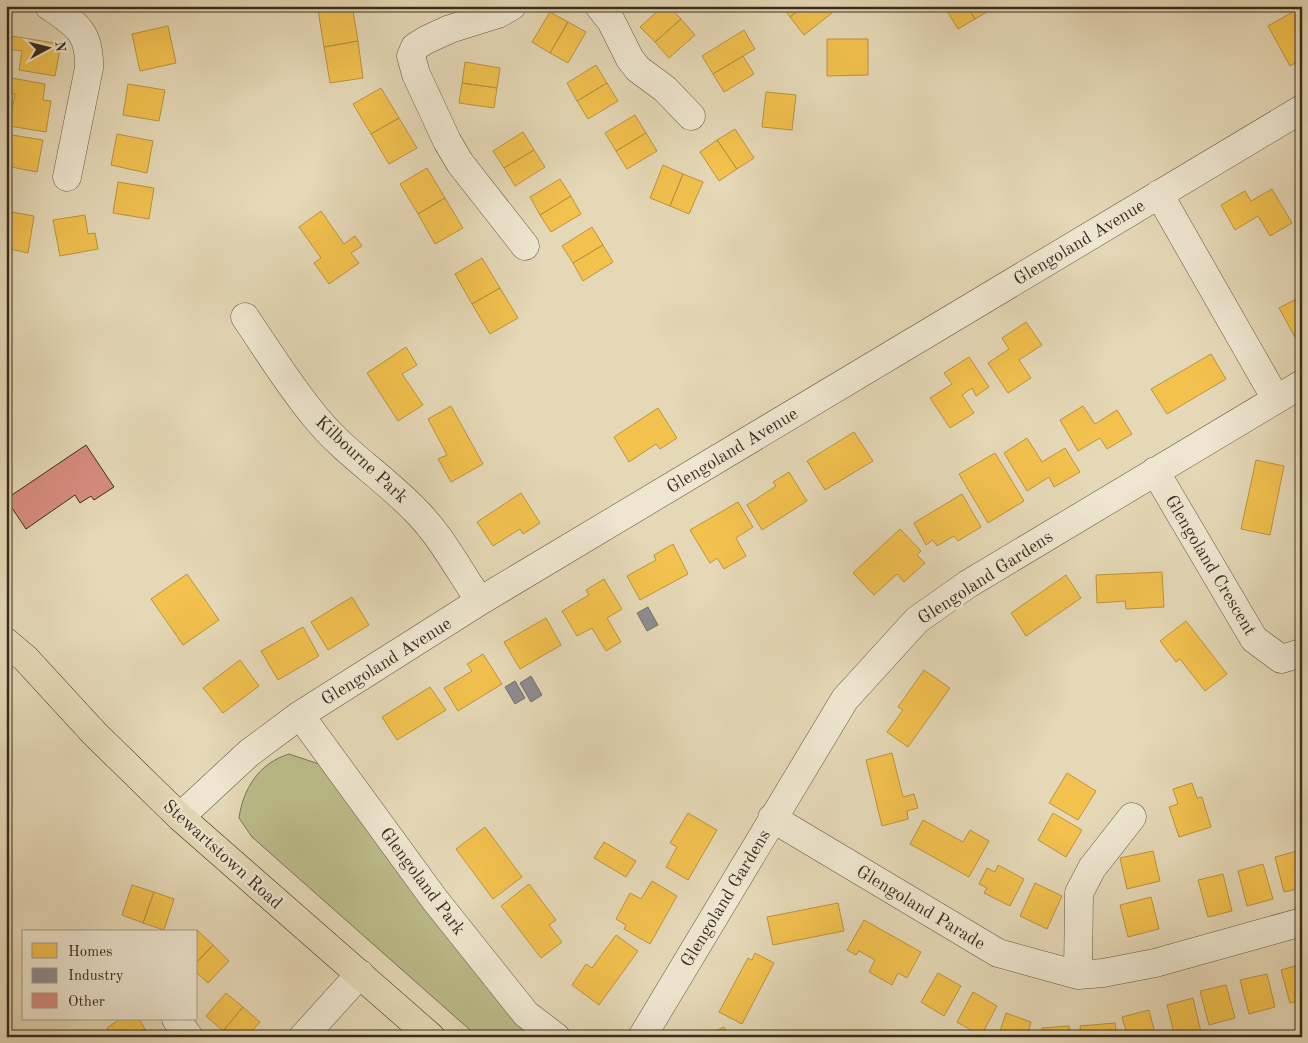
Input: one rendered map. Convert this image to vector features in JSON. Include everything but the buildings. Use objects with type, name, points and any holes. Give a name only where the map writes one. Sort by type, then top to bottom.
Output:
[{"type":"main road","name":"Stewartstown Road","points":[[6,625],[26,659]]},
{"type":"main road","name":"Stewartstown Road","points":[[6,642],[26,659],[94,733],[180,817],[431,1037]]},
{"type":"street","points":[[49,6],[72,21],[84,36],[89,50],[89,68],[67,177]]},
{"type":"street","points":[[512,6],[498,14],[450,29],[426,40],[415,48],[411,56],[416,74],[447,141],[460,163],[524,246]]},
{"type":"street","points":[[599,6],[611,21],[630,59],[638,69],[664,89],[691,116]]},
{"type":"street","name":"Glengoland Avenue","points":[[180,817],[249,753],[300,715],[480,602],[1302,109]]},
{"type":"street","points":[[1159,194],[1276,399]]},
{"type":"street","name":"Kilbourne Park","points":[[245,317],[301,399],[317,419],[334,438],[415,509],[449,554],[480,602]]},
{"type":"street","name":"Glengoland Gardens","points":[[642,1037],[845,699],[917,620],[968,584],[1302,384]]},
{"type":"street","name":"Glengoland Crescent","points":[[1154,471],[1254,639],[1281,659],[1302,653]]},
{"type":"street","name":"Glengoland Park","points":[[300,715],[435,900],[526,1014],[556,1037]]},
{"type":"street","points":[[1078,975],[1079,893],[1092,868],[1132,817]]},
{"type":"street","name":"Glengoland Parade","points":[[772,818],[998,953],[1078,975],[1103,973],[1155,963],[1302,922]]},
{"type":"street","points":[[303,1037],[360,974]]},
{"type":"street","points":[[177,1020],[189,1037]]},
{"type":"green space","points":[[289,754],[319,764],[537,1037],[478,1037],[252,837],[239,818],[244,797],[254,778],[261,771],[278,758]]}]
